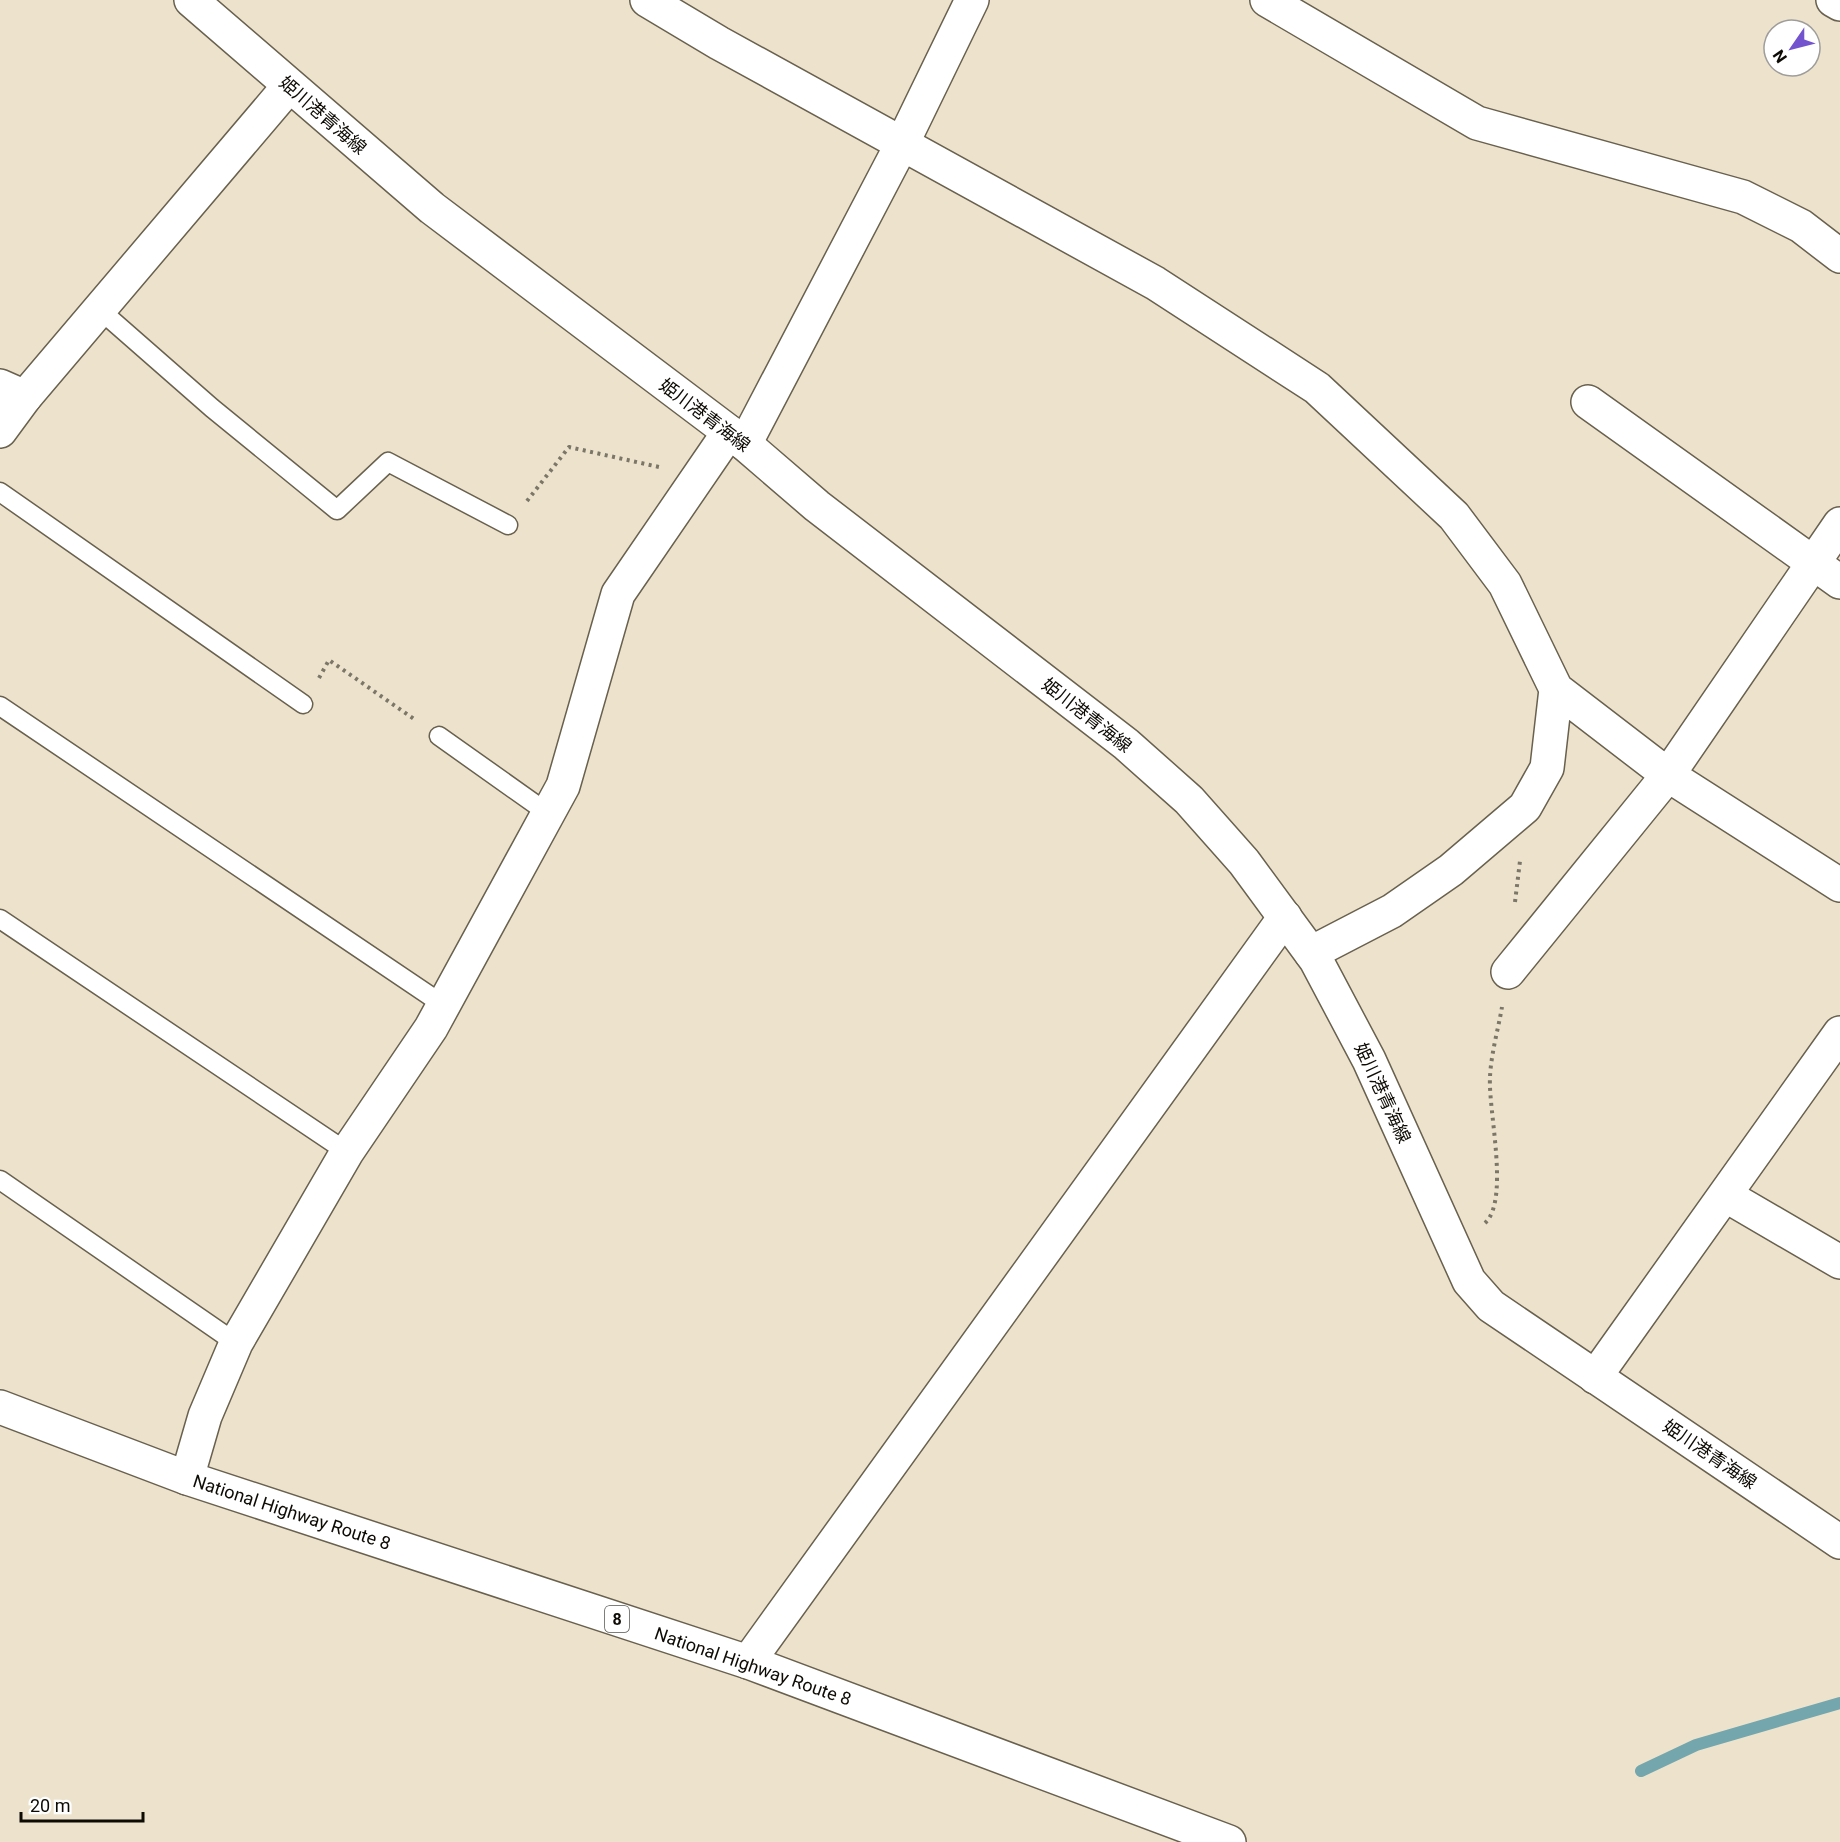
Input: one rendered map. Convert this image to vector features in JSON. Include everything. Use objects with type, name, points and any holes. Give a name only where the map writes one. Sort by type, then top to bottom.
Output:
[{"type":"main road","name":"姫川港青海線","points":[[191,0],[432,208],[737,438],[817,506],[1126,744],[1189,800],[1244,862],[1311,953],[1369,1060],[1469,1281],[1491,1305],[1840,1542]]},
{"type":"main road","points":[[647,0],[719,43],[903,142],[1155,283],[1317,388],[1454,516],[1505,584],[1556,689],[1668,775],[1840,885]]},
{"type":"main road","points":[[187,1478],[205,1416],[236,1343],[347,1152],[431,1028],[442,1004],[563,786],[618,594],[698,478],[737,438],[903,142],[972,0]]},
{"type":"main road","points":[[1267,0],[1476,123],[1743,197],[1801,226],[1840,256]]},
{"type":"main road","points":[[1833,0],[1840,4]]},
{"type":"main road","points":[[0,431],[12,392],[99,309],[289,86]]},
{"type":"main road","points":[[1588,402],[1840,582]]},
{"type":"main road","points":[[1508,972],[1668,775],[1840,524]]},
{"type":"main road","points":[[1311,953],[1392,911],[1451,870],[1525,807],[1546,768],[1556,689]]},
{"type":"main road","points":[[747,1662],[1285,918]]},
{"type":"main road","points":[[1595,1377],[1840,1033]]},
{"type":"main road","points":[[1725,1195],[1840,1262]]},
{"type":"main road","name":"National Highway Route 8","points":[[0,1407],[187,1478],[747,1662],[1229,1842]]},
{"type":"lane","points":[[99,309],[212,408],[337,510],[388,462],[508,525]]},
{"type":"lane","points":[[0,492],[303,704]]},
{"type":"lane","points":[[0,706],[442,1004]]},
{"type":"lane","points":[[439,736],[549,814]]},
{"type":"lane","points":[[0,919],[347,1152]]},
{"type":"lane","points":[[0,1180],[236,1343]]},
{"type":"path","points":[[508,525],[569,447],[698,478]]},
{"type":"path","points":[[303,704],[329,660],[439,736]]},
{"type":"path","points":[[1514,913],[1525,807]]},
{"type":"path","points":[[1454,1251],[1491,1218],[1498,1181],[1490,1077],[1508,972]]},
{"type":"waterway","points":[[1641,1771],[1696,1745],[1840,1703]]}]
